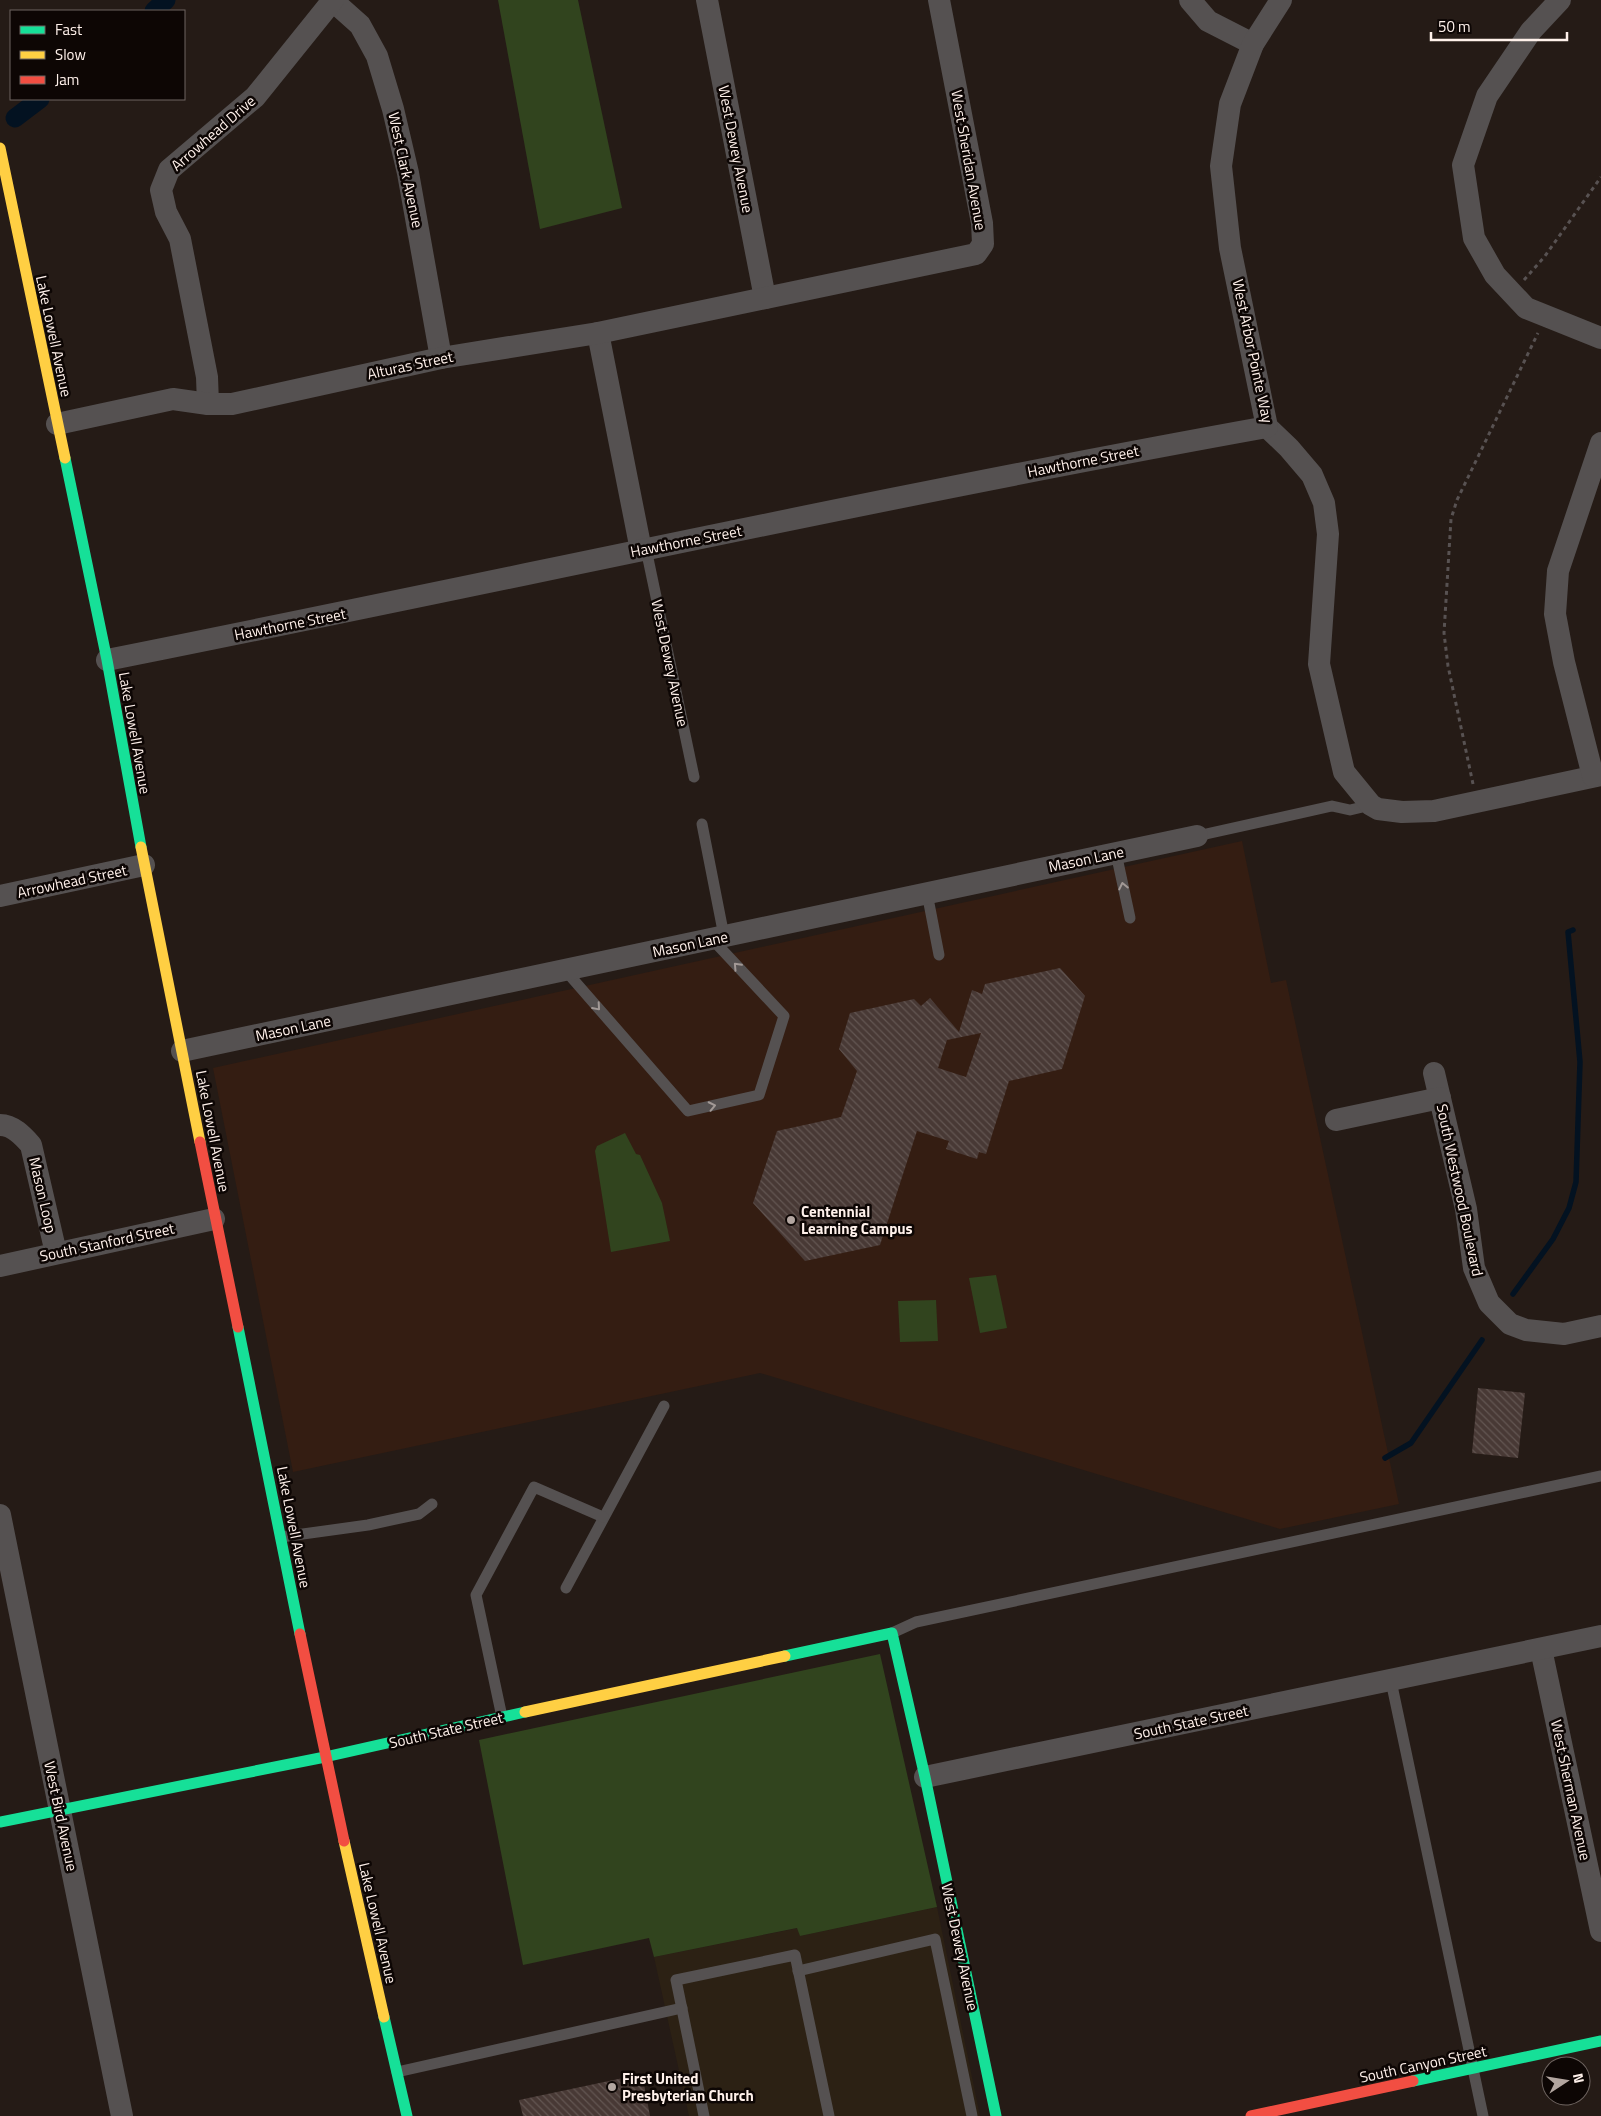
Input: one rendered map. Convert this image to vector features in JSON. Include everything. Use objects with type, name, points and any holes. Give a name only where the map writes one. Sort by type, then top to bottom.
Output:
[{"type":"main road","name":"Lake Lowell Avenue","points":[[0,148],[2,171],[107,660],[144,865],[214,1219],[325,1757],[407,2116]]},
{"type":"main road","name":"South State Street","points":[[0,1822],[325,1757],[892,1633]]},
{"type":"main road","points":[[892,1633],[925,1777]]},
{"type":"main road","name":"West Dewey Avenue","points":[[925,1777],[958,1933],[984,2114]]},
{"type":"main road","name":"South Canyon Street","points":[[1252,2116],[1317,2109],[1473,2068],[1601,2041]]},
{"type":"street","name":"West Clark Avenue","points":[[332,0],[360,25],[377,56],[388,91],[408,173],[441,358]]},
{"type":"street","name":"Arrowhead Drive","points":[[208,404],[208,377],[182,247],[166,212],[161,190],[168,170],[216,132],[255,97],[332,0]]},
{"type":"street","name":"West Dewey Avenue","points":[[707,0],[765,298]]},
{"type":"street","name":"West Sheridan Avenue","points":[[765,298],[976,254],[983,244],[982,223],[939,0]]},
{"type":"street","points":[[1190,0],[1208,21],[1253,44]]},
{"type":"street","name":"West Arbor Pointe Way","points":[[1281,0],[1253,44],[1230,104],[1221,166],[1230,248],[1267,427],[1290,448],[1312,475],[1324,503],[1328,534],[1319,664],[1344,772],[1371,805]]},
{"type":"street","points":[[1560,0],[1531,31],[1487,96],[1463,165],[1474,238],[1495,274],[1526,308],[1601,338]]},
{"type":"street","name":"Alturas Street","points":[[57,424],[173,399],[208,404],[232,404],[441,358],[598,333],[765,298]]},
{"type":"street","name":"West Dewey Avenue","points":[[598,333],[643,549]]},
{"type":"street","name":"Hawthorne Street","points":[[107,660],[378,606],[643,549],[1155,447],[1267,427]]},
{"type":"street","points":[[1371,805],[1378,809],[1426,812],[1597,776],[1564,662],[1555,614],[1558,572],[1601,443]]},
{"type":"street","name":"Mason Lane","points":[[182,1051],[1197,836]]},
{"type":"street","name":"Arrowhead Street","points":[[0,896],[144,865]]},
{"type":"street","name":"South Westwood Boulevard","points":[[1434,1073],[1466,1209],[1474,1268],[1489,1303],[1510,1324],[1526,1330],[1564,1334],[1601,1326]]},
{"type":"street","points":[[1336,1120],[1440,1098]]},
{"type":"street","name":"Mason Loop","points":[[0,1125],[5,1125],[19,1132],[31,1145],[56,1253]]},
{"type":"street","name":"South Stanford Street","points":[[0,1266],[214,1219]]},
{"type":"street","name":"West Bird Avenue","points":[[0,1515],[122,2116]]},
{"type":"street","name":"South State Street","points":[[925,1777],[1601,1636]]},
{"type":"street","name":"West Sherman Avenue","points":[[1541,1649],[1601,1931]]},
{"type":"lane","name":"West Dewey Avenue","points":[[643,549],[694,777]]},
{"type":"lane","points":[[1197,836],[1332,806],[1350,810],[1371,805]]},
{"type":"lane","points":[[565,970],[688,1111],[759,1096],[784,1016],[718,938],[702,824]]},
{"type":"lane","points":[[1116,853],[1130,918]]},
{"type":"lane","points":[[927,893],[939,955]]},
{"type":"lane","points":[[566,1588],[664,1406]]},
{"type":"lane","name":"South State Street","points":[[892,1633],[916,1622],[1601,1476]]},
{"type":"lane","points":[[502,1717],[476,1594],[534,1487],[603,1517]]},
{"type":"lane","points":[[281,1537],[368,1525],[419,1514],[432,1504]]},
{"type":"lane","points":[[1391,1681],[1483,2116]]},
{"type":"lane","points":[[798,1971],[958,1933]]},
{"type":"lane","points":[[934,1939],[984,2114]]},
{"type":"lane","points":[[704,2116],[676,1980],[795,1956],[829,2116]]},
{"type":"lane","points":[[397,2072],[682,2008]]},
{"type":"path","points":[[1511,292],[1545,256],[1601,177]]},
{"type":"path","points":[[1476,802],[1448,666],[1444,633],[1452,519],[1457,500],[1547,316]]},
{"type":"shaded area","name":"Centennial Learning Campus","points":[[1242,841],[1271,983],[1286,980],[1399,1504],[1280,1529],[760,1373],[293,1472],[213,1068]]},
{"type":"shaded area","points":[[937,1907],[980,2116],[689,2116],[654,1957],[798,1928],[800,1936]]},
{"type":"green space","points":[[498,0],[578,0],[622,208],[540,229]]},
{"type":"green space","points":[[625,1133],[636,1154],[640,1155],[662,1203],[670,1241],[611,1252],[595,1151],[597,1146]]},
{"type":"green space","points":[[996,1275],[1007,1328],[980,1333],[969,1278]]},
{"type":"green space","points":[[936,1300],[938,1341],[900,1342],[898,1301]]},
{"type":"green space","points":[[880,1654],[937,1907],[800,1936],[797,1928],[654,1957],[649,1938],[523,1965],[479,1740]]},
{"type":"building","points":[[1060,968],[1085,996],[1062,1069],[1009,1081],[986,1154],[979,1152],[977,1159],[946,1149],[949,1141],[917,1131],[880,1245],[805,1261],[753,1203],[777,1131],[841,1117],[857,1071],[839,1049],[850,1013],[914,999],[921,1006],[930,998],[959,1032],[972,990],[982,994],[985,984]],"holes":[[[981,1033],[966,1077],[938,1068],[947,1040]]]},
{"type":"building","points":[[1478,1388],[1525,1393],[1518,1458],[1472,1453]]},
{"type":"building","name":"First United Presbyterian Church","points":[[642,2074],[650,2116],[523,2116],[519,2100]]},
{"type":"waterway","points":[[155,10],[166,0]]},
{"type":"waterway","points":[[15,118],[39,100]]},
{"type":"waterway","points":[[1513,1294],[1553,1239],[1569,1208],[1576,1182],[1580,1062],[1568,932],[1573,930]]},
{"type":"waterway","points":[[1385,1458],[1411,1443],[1482,1340]]},
{"type":"traffic: fast","points":[[65,458],[107,660],[141,847]]},
{"type":"traffic: fast","points":[[238,1327],[300,1634]]},
{"type":"traffic: fast","points":[[785,1656],[892,1633],[925,1777],[996,2116]]},
{"type":"traffic: fast","points":[[0,1822],[325,1757],[525,1712]]},
{"type":"traffic: fast","points":[[384,2017],[407,2116]]},
{"type":"traffic: fast","points":[[1413,2081],[1601,2041]]},
{"type":"traffic: slow","points":[[0,148],[65,458]]},
{"type":"traffic: slow","points":[[141,847],[200,1142]]},
{"type":"traffic: slow","points":[[525,1712],[785,1656]]},
{"type":"traffic: slow","points":[[344,1841],[384,2017]]},
{"type":"traffic: jam","points":[[200,1142],[238,1327]]},
{"type":"traffic: jam","points":[[300,1634],[344,1841]]},
{"type":"traffic: jam","points":[[1251,2116],[1413,2081]]},
{"type":"place","name":"Centennial Learning Campus","points":[[791,1220]]},
{"type":"place","name":"First United Presbyterian Church","points":[[612,2087]]}]
